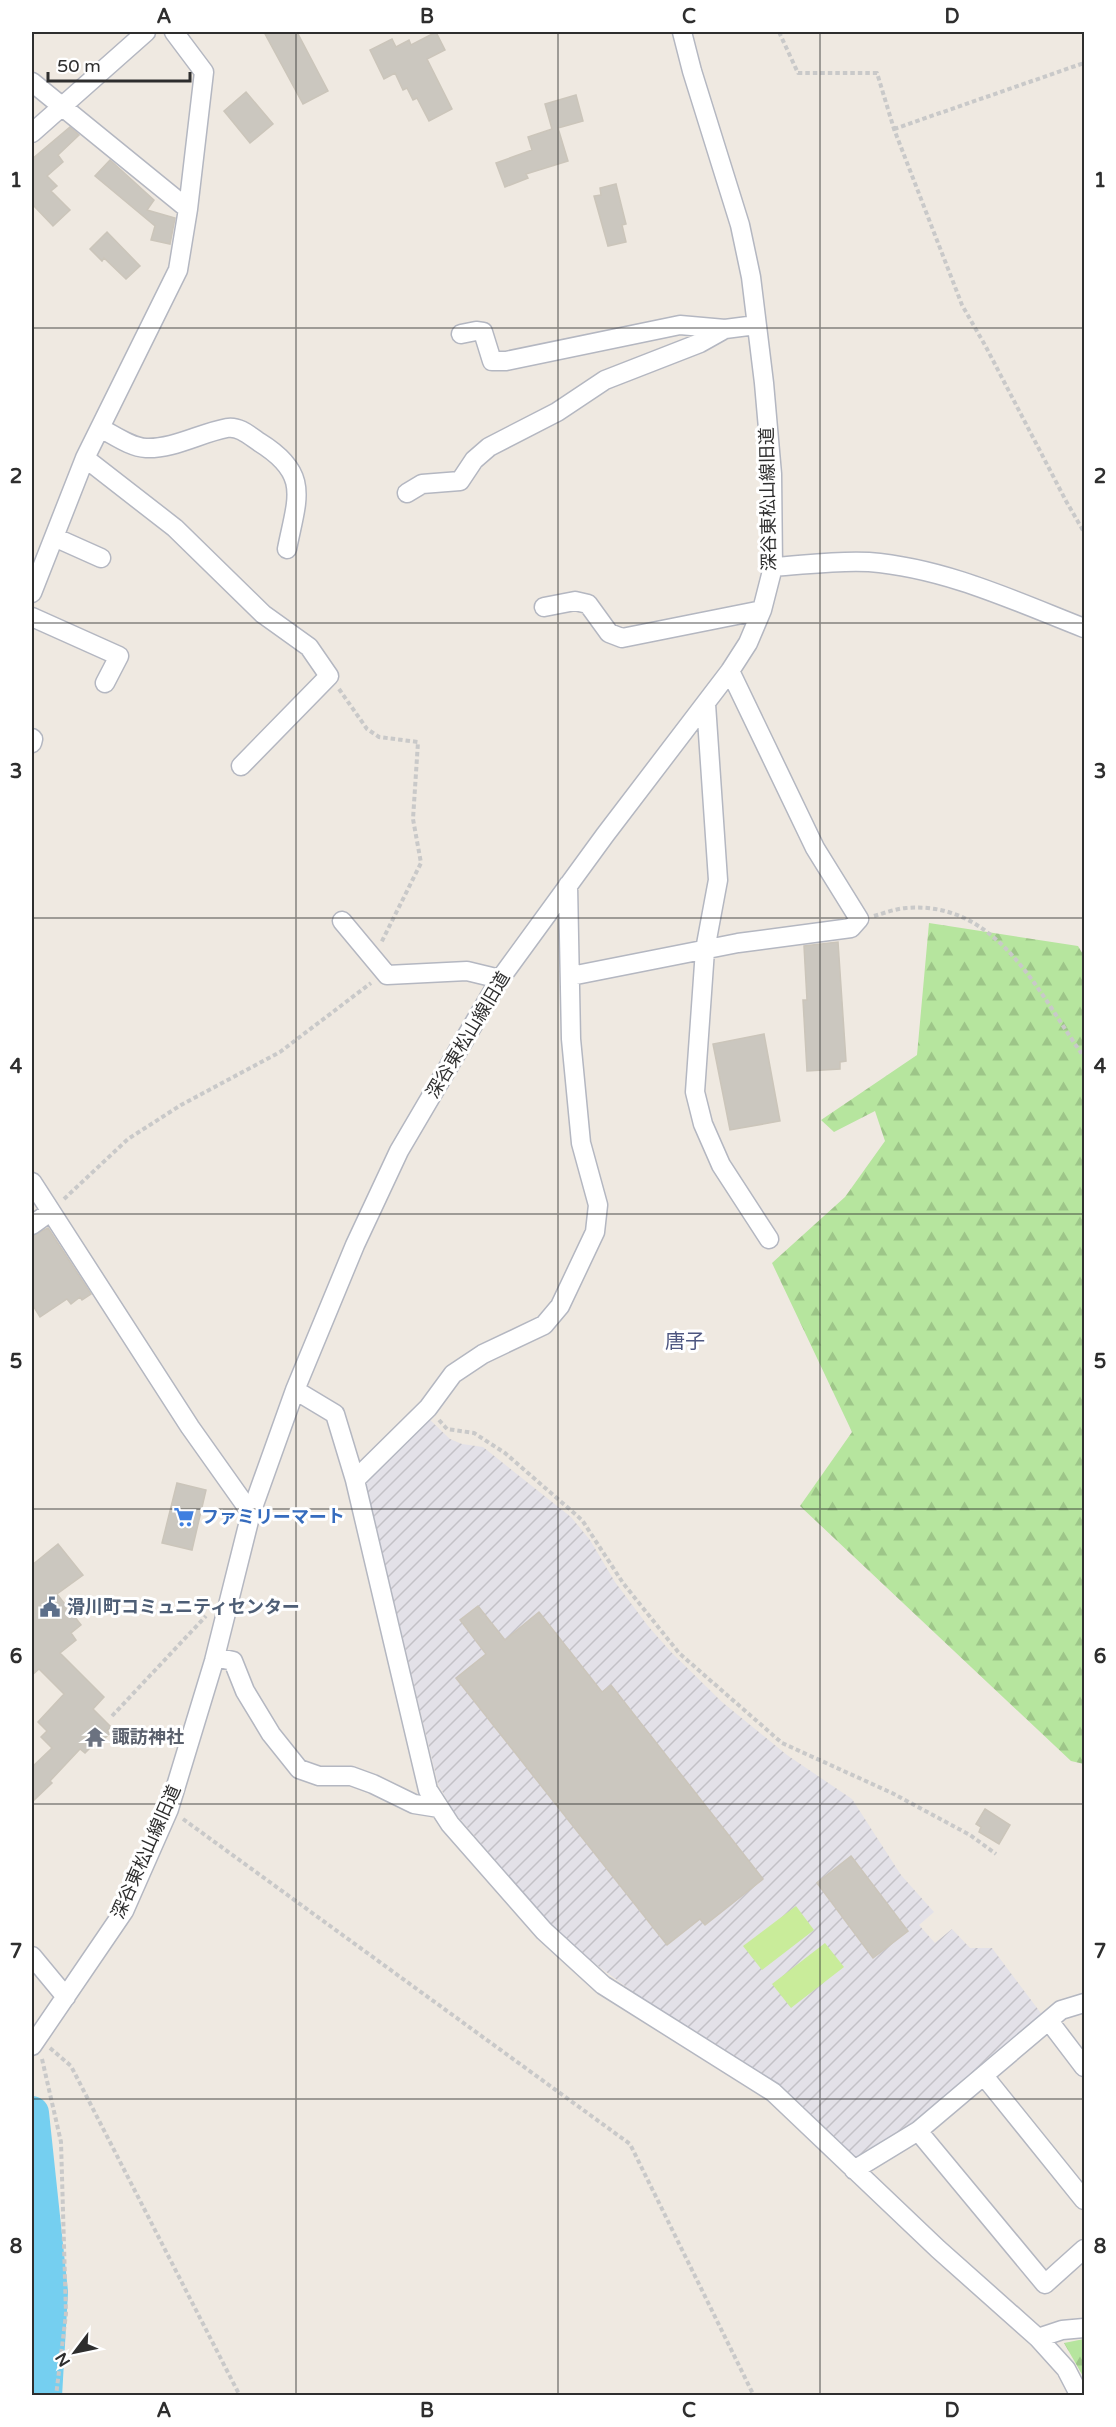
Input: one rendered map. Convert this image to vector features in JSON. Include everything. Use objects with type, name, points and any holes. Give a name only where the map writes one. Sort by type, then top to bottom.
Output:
[{"type":"street","points":[[32,133],[146,32]]},
{"type":"street","points":[[32,592],[38,556],[54,537],[85,458],[178,270],[188,209],[204,72],[174,32]]},
{"type":"street","name":"深谷東松山線旧道","points":[[34,2042],[124,1911],[169,1809],[215,1657],[251,1514],[295,1390],[355,1245],[399,1151],[500,979],[730,671],[748,643],[762,610],[773,567],[772,474],[764,383],[750,277],[740,225],[682,32]]},
{"type":"street","points":[[32,82],[188,209]]},
{"type":"street","points":[[461,334],[476,330],[483,332],[492,361],[506,361],[680,325],[725,329],[756,325]]},
{"type":"street","points":[[407,493],[422,484],[460,481],[474,460],[489,447],[557,412],[605,380],[700,343],[725,329]]},
{"type":"street","points":[[100,428],[134,445],[146,448],[236,428],[268,447],[290,467],[298,490],[287,549]]},
{"type":"street","points":[[85,458],[175,528],[263,614],[309,647],[329,676],[241,766]]},
{"type":"street","points":[[54,537],[100,558]]},
{"type":"street","points":[[773,567],[838,562],[899,566],[970,583],[1084,628]]},
{"type":"street","points":[[544,607],[575,601],[588,604],[609,633],[622,638],[762,610]]},
{"type":"street","points":[[32,617],[119,656],[105,683]]},
{"type":"street","points":[[571,976],[705,950],[851,928],[859,919],[815,848],[730,671]]},
{"type":"street","points":[[706,704],[718,880],[705,950],[695,1092],[703,1124],[721,1165],[769,1239]]},
{"type":"street","points":[[32,738],[32,742]]},
{"type":"street","points":[[355,1480],[428,1408],[453,1374],[483,1354],[544,1325],[560,1306],[595,1232],[598,1205],[580,1143],[571,1039],[568,885]]},
{"type":"street","points":[[342,921],[387,975],[468,970],[500,979]]},
{"type":"street","points":[[32,1182],[190,1426],[251,1514]]},
{"type":"street","points":[[32,1225],[50,1212]]},
{"type":"street","points":[[295,1390],[335,1414],[355,1480],[428,1790],[450,1824],[496,1880],[544,1931],[603,1984],[773,2092],[938,2249],[1038,2338],[1066,2369],[1080,2396]]},
{"type":"street","points":[[215,1657],[233,1661],[245,1691],[271,1734],[300,1769],[319,1776],[351,1776],[381,1787],[414,1804],[439,1808]]},
{"type":"street","points":[[32,1956],[66,1997]]},
{"type":"street","points":[[854,2170],[918,2130],[1061,2010],[1084,2003]]},
{"type":"street","points":[[1049,2021],[1084,2067]]},
{"type":"street","points":[[984,2076],[1084,2200]]},
{"type":"street","points":[[918,2130],[1045,2284],[1084,2249]]},
{"type":"street","points":[[1038,2338],[1062,2330],[1084,2328]]},
{"type":"path","points":[[780,32],[798,73],[877,73],[894,129],[962,305],[1084,532]]},
{"type":"path","points":[[894,129],[1084,63]]},
{"type":"path","points":[[329,676],[368,729],[379,737],[418,742],[413,819],[421,863],[374,958]]},
{"type":"path","points":[[859,919],[906,908],[948,911],[972,920],[1023,965],[1084,1057]]},
{"type":"path","points":[[50,1212],[128,1139],[181,1105],[279,1052],[367,985],[387,975]]},
{"type":"path","points":[[428,1408],[447,1429],[474,1433],[505,1453],[582,1520],[623,1583],[679,1653],[782,1743],[892,1793],[970,1835],[996,1854]]},
{"type":"path","points":[[112,1716],[208,1614]]},
{"type":"path","points":[[169,1809],[630,2144],[754,2396]]},
{"type":"path","points":[[34,2042],[61,2142],[66,2314],[56,2396]]},
{"type":"path","points":[[34,2042],[71,2066],[240,2396]]},
{"type":"shaded area","points":[[429,1419],[450,1439],[462,1444],[483,1447],[571,1517],[590,1540],[615,1582],[671,1652],[722,1702],[787,1755],[852,1799],[901,1875],[934,1912],[919,1925],[935,1943],[952,1929],[970,1948],[992,1948],[1043,2016],[919,2120],[859,2157],[854,2156],[795,2099],[743,2063],[664,2015],[566,1942],[454,1812],[438,1784],[365,1483],[424,1420]]},
{"type":"green space","points":[[929,923],[1078,946],[1084,956],[1084,1764],[1071,1761],[800,1506],[852,1432],[772,1263],[845,1197],[885,1141],[875,1111],[834,1132],[821,1120],[917,1055]]},
{"type":"green space","points":[[796,1906],[814,1930],[762,1970],[743,1946]]},
{"type":"green space","points":[[825,1943],[844,1967],[791,2008],[772,1984]]},
{"type":"green space","points":[[1084,2339],[1084,2378],[1064,2343]]},
{"type":"building","points":[[264,32],[297,32],[328,91],[303,104]]},
{"type":"building","points":[[436,32],[445,50],[427,59],[452,109],[429,121],[417,98],[413,100],[407,88],[403,90],[395,73],[384,79],[370,50],[392,39],[396,47],[409,40],[411,45]]},
{"type":"building","points":[[246,92],[273,124],[250,143],[224,111]]},
{"type":"building","points":[[576,95],[583,121],[558,128],[568,161],[526,174],[528,178],[505,187],[496,163],[532,150],[528,137],[552,129],[545,104]]},
{"type":"building","points":[[70,127],[79,135],[58,155],[63,162],[47,176],[57,186],[51,191],[70,210],[53,226],[32,204],[32,159]]},
{"type":"building","points":[[110,160],[154,200],[147,210],[175,218],[170,244],[151,240],[155,226],[95,176]]},
{"type":"building","points":[[616,184],[626,224],[622,225],[626,242],[608,246],[594,196],[601,195],[600,188]]},
{"type":"building","points":[[107,232],[140,266],[126,279],[104,258],[102,261],[90,249]]},
{"type":"building","points":[[838,942],[846,1061],[840,1062],[840,1069],[807,1071],[803,1000],[807,1000],[804,946]]},
{"type":"building","points":[[764,1034],[780,1121],[730,1130],[713,1044]]},
{"type":"building","points":[[48,1228],[91,1294],[82,1300],[80,1297],[71,1304],[67,1299],[40,1317],[32,1304],[32,1236]]},
{"type":"building","name":"ファミリーマート","points":[[177,1483],[206,1490],[192,1550],[162,1543]]},
{"type":"building","points":[[58,1544],[83,1575],[57,1594],[81,1625],[71,1633],[76,1640],[60,1653],[104,1697],[93,1709],[111,1727],[107,1731],[110,1733],[99,1744],[97,1741],[85,1753],[80,1749],[50,1781],[52,1783],[32,1802],[32,1767],[52,1748],[41,1737],[47,1731],[38,1722],[64,1694],[39,1669],[32,1675],[32,1565]]},
{"type":"building","points":[[478,1606],[505,1640],[539,1612],[602,1692],[611,1685],[763,1879],[705,1925],[700,1919],[667,1945],[456,1678],[486,1654],[460,1620]]},
{"type":"building","points":[[985,1809],[1010,1825],[999,1844],[979,1832],[981,1827],[976,1824]]},
{"type":"building","points":[[851,1856],[908,1931],[873,1958],[817,1883]]},
{"type":"waterway","points":[[32,2113],[51,2292],[45,2396]]},
{"type":"place","name":"ファミリーマート","points":[[184,1517]]},
{"type":"place","name":"滑川町コミュニティセンター","points":[[50,1607]]},
{"type":"place","name":"諏訪神社","points":[[95,1737]]},
{"type":"district","name":"唐子","points":[[685,1342]]}]
